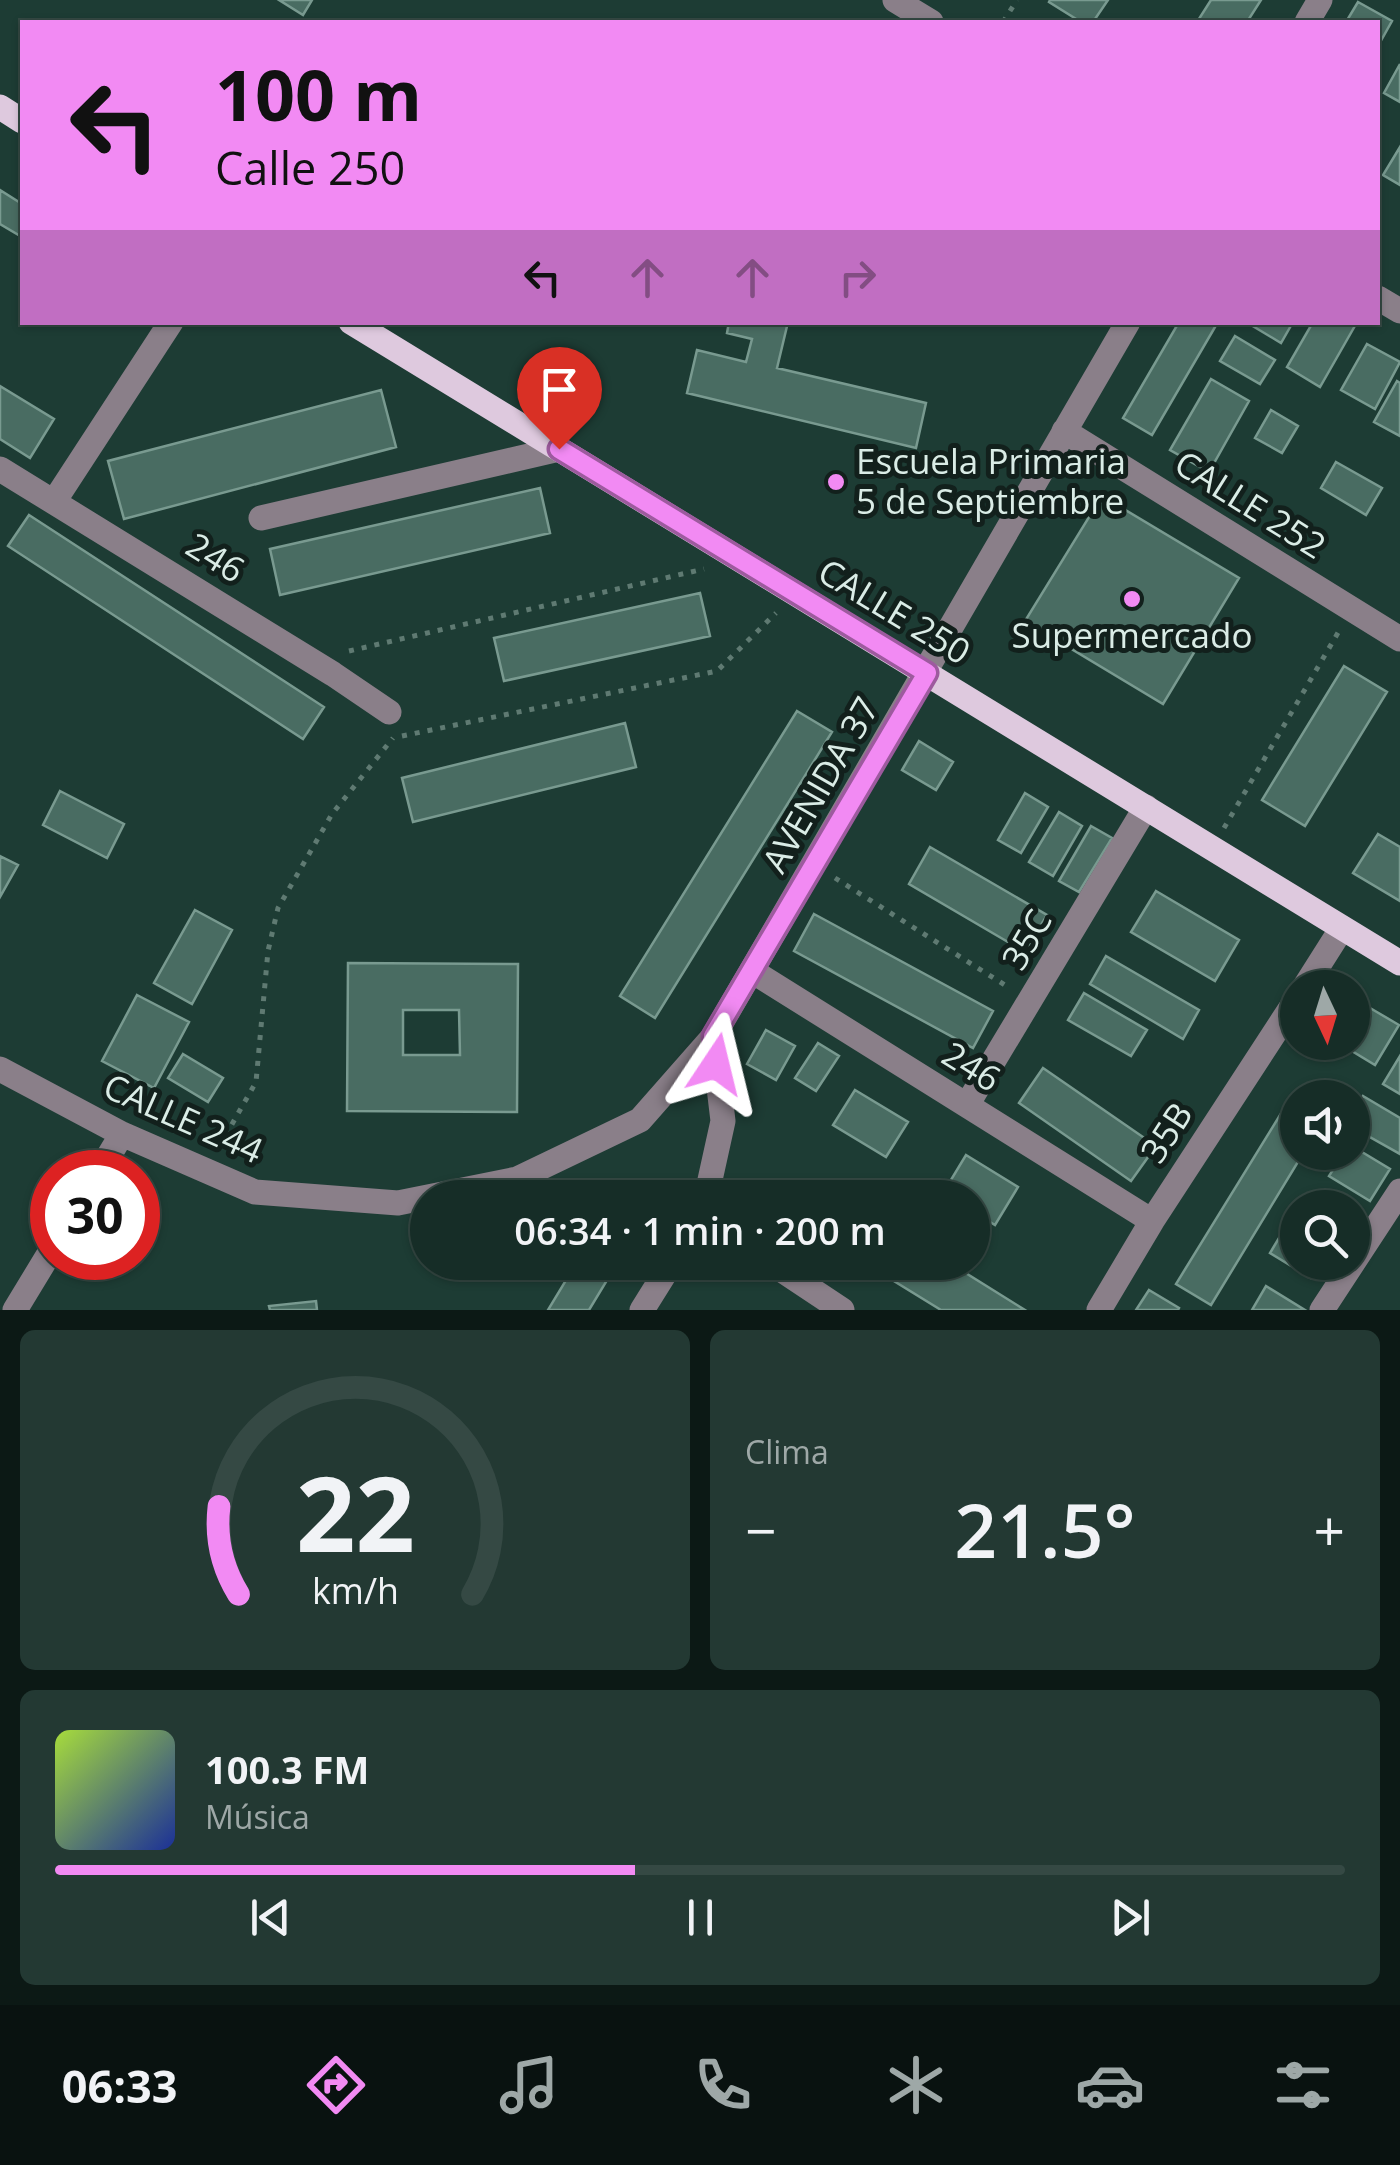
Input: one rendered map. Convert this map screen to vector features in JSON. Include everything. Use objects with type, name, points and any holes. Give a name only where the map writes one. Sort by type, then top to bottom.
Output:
[{"type":"main road","name":"CALLE 250","points":[[356,325],[1400,963]]},
{"type":"street","points":[[894,0],[928,20]]},
{"type":"street","points":[[55,500],[169,325]]},
{"type":"street","name":"AVENIDA 37","points":[[713,1036],[1126,325]]},
{"type":"street","name":"CALLE 252","points":[[1064,431],[1400,639]]},
{"type":"street","points":[[261,518],[559,449]]},
{"type":"street","name":"246","points":[[0,469],[311,660],[391,725]]},
{"type":"street","name":"35C","points":[[967,1106],[1146,807]]},
{"type":"street","points":[[1315,970],[1342,928]]},
{"type":"street","name":"246","points":[[752,971],[1152,1221]]},
{"type":"street","name":"35B","points":[[1099,1310],[1280,1025]]},
{"type":"street","points":[[710,1180],[724,1120],[713,1036]]},
{"type":"street","name":"CALLE 244","points":[[0,1069],[122,1134],[255,1192],[398,1203],[517,1178],[640,1120],[713,1036]]},
{"type":"street","points":[[112,1150],[122,1134]]},
{"type":"street","points":[[1322,1310],[1400,1190]]},
{"type":"street","points":[[15,1310],[33,1280]]},
{"type":"street","points":[[642,1310],[661,1280]]},
{"type":"street","points":[[797,1280],[842,1310]]},
{"type":"path","points":[[311,660],[741,560]]},
{"type":"path","points":[[205,1170],[256,1082],[268,951],[278,908],[332,814],[391,725],[717,671],[796,593]]},
{"type":"path","points":[[1212,848],[1352,609]]},
{"type":"path","points":[[814,866],[1032,1002]]},
{"type":"building","points":[[279,0],[312,0],[303,15]]},
{"type":"building","points":[[1108,0],[1094,20],[1078,20],[1049,2]]},
{"type":"building","points":[[1211,0],[1261,0],[1248,20],[1198,20]]},
{"type":"building","points":[[1358,2],[1392,21],[1380,42],[1380,20],[1347,20]]},
{"type":"building","points":[[1400,64],[1400,102],[1384,93]]},
{"type":"building","points":[[1400,147],[1400,185],[1383,175]]},
{"type":"building","points":[[0,190],[20,203],[20,236],[0,224]]},
{"type":"building","points":[[728,325],[787,325],[777,368],[926,403],[916,448],[687,393],[697,350],[746,362],[752,339],[727,333]]},
{"type":"building","points":[[1177,325],[1216,325],[1152,435],[1123,418]]},
{"type":"building","points":[[1251,325],[1291,325],[1281,343]]},
{"type":"building","points":[[1311,325],[1355,325],[1320,387],[1287,367]]},
{"type":"building","points":[[1235,336],[1275,360],[1260,384],[1220,361]]},
{"type":"building","points":[[1367,344],[1400,362],[1375,409],[1341,390]]},
{"type":"building","points":[[1211,379],[1249,401],[1209,472],[1170,450]]},
{"type":"building","points":[[1397,381],[1400,383],[1400,436],[1374,422]]},
{"type":"building","points":[[0,386],[54,419],[30,458],[0,439]]},
{"type":"building","points":[[381,390],[396,447],[124,519],[108,461]]},
{"type":"building","points":[[1271,410],[1298,426],[1282,453],[1255,438]]},
{"type":"building","points":[[1336,462],[1382,488],[1366,515],[1321,488]]},
{"type":"building","points":[[540,488],[550,533],[280,595],[270,549]]},
{"type":"building","name":"Supermercado","points":[[1102,496],[1239,578],[1163,704],[1025,621]]},
{"type":"building","points":[[29,515],[324,707],[303,739],[8,546]]},
{"type":"building","points":[[700,593],[710,636],[504,681],[494,638]]},
{"type":"building","points":[[1344,666],[1387,692],[1305,826],[1262,800]]},
{"type":"building","points":[[797,711],[832,732],[655,1018],[620,996]]},
{"type":"building","points":[[625,723],[636,767],[413,822],[402,778]]},
{"type":"building","points":[[919,741],[953,762],[936,790],[902,770]]},
{"type":"building","points":[[60,791],[124,824],[107,858],[43,825]]},
{"type":"building","points":[[1025,793],[1048,807],[1021,853],[998,840]]},
{"type":"building","points":[[1059,812],[1082,826],[1053,876],[1029,862]]},
{"type":"building","points":[[1091,826],[1112,838],[1079,892],[1059,881]]},
{"type":"building","points":[[1378,834],[1400,847],[1400,901],[1353,873]]},
{"type":"building","points":[[930,847],[1047,915],[1025,952],[909,884]]},
{"type":"building","points":[[0,856],[18,865],[0,897]]},
{"type":"building","points":[[1156,891],[1239,940],[1215,981],[1131,932]]},
{"type":"building","points":[[195,910],[232,930],[192,1004],[154,983]]},
{"type":"building","points":[[814,914],[993,1011],[973,1048],[794,951]]},
{"type":"building","points":[[1106,956],[1199,1010],[1183,1039],[1090,984]]},
{"type":"building","points":[[348,963],[518,964],[517,1112],[347,1111]],"holes":[[[403,1010],[459,1010],[460,1055],[403,1055]]]},
{"type":"building","points":[[1084,993],[1147,1030],[1131,1056],[1068,1020]]},
{"type":"building","points":[[137,995],[189,1022],[154,1088],[102,1061]]},
{"type":"building","points":[[1370,1008],[1399,1025],[1375,1065],[1367,1060],[1370,1060]]},
{"type":"building","points":[[766,1030],[795,1046],[776,1080],[747,1064]]},
{"type":"building","points":[[818,1043],[839,1056],[816,1091],[795,1078]]},
{"type":"building","points":[[183,1054],[223,1078],[208,1102],[168,1078]]},
{"type":"building","points":[[1400,1056],[1400,1094],[1383,1084]]},
{"type":"building","points":[[1043,1068],[1156,1146],[1131,1181],[1019,1103]]},
{"type":"building","points":[[855,1090],[908,1122],[886,1157],[833,1125]]},
{"type":"building","points":[[1370,1100],[1400,1118],[1400,1154],[1370,1137]]},
{"type":"building","points":[[1280,1115],[1280,1170],[1293,1170],[1211,1305],[1176,1284]]},
{"type":"building","points":[[966,1155],[1018,1187],[995,1225],[990,1222],[990,1180],[951,1180]]},
{"type":"building","points":[[1370,1157],[1390,1169],[1370,1201],[1370,1190],[1352,1190],[1329,1176],[1333,1170],[1370,1170]]},
{"type":"building","points":[[1280,1236],[1280,1259],[1270,1253]]},
{"type":"building","points":[[566,1280],[607,1280],[589,1310],[548,1310]]},
{"type":"building","points":[[892,1280],[977,1280],[1025,1310],[941,1310]]},
{"type":"building","points":[[1266,1286],[1305,1310],[1252,1310]]},
{"type":"building","points":[[1149,1290],[1179,1308],[1178,1310],[1136,1310]]},
{"type":"building","points":[[316,1301],[317,1310],[270,1310],[269,1306]]},
{"type":"place","name":"Escuela Primaria 5 de Septiembre","points":[[836,482]]},
{"type":"place","name":"Supermercado","points":[[1132,599]]},
{"type":"route","points":[[559,449],[927,673],[713,1036],[716,1064]]}]
